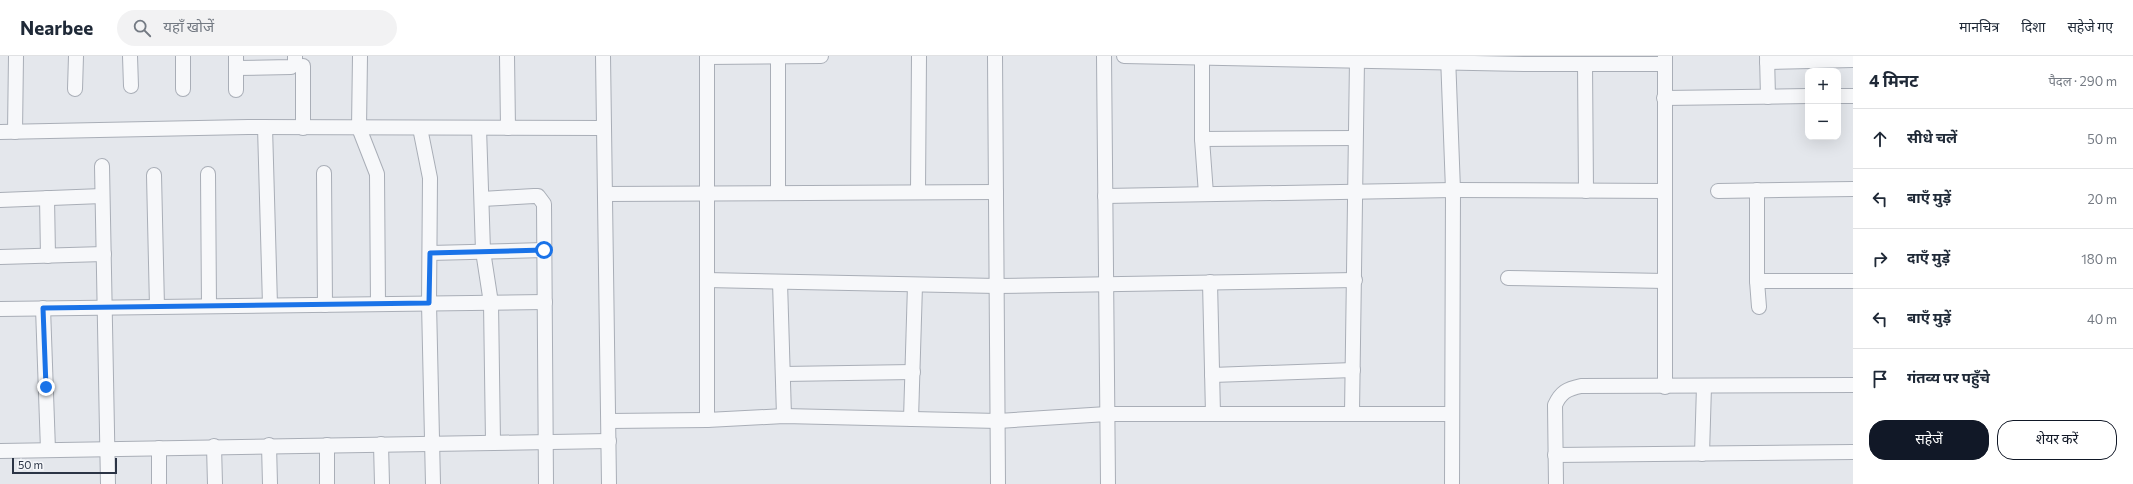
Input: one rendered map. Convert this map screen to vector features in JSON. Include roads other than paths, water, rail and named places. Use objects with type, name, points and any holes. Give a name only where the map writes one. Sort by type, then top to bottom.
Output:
[{"type":"street","points":[[15,132],[16,56]]},
{"type":"street","points":[[76,56],[76,89]]},
{"type":"street","points":[[130,56],[131,86]]},
{"type":"street","points":[[183,56],[183,89]]},
{"type":"street","points":[[360,56],[359,128],[377,174],[378,304]]},
{"type":"street","points":[[507,56],[508,128]]},
{"type":"street","points":[[603,56],[609,484]]},
{"type":"street","points":[[778,56],[778,192]]},
{"type":"street","points":[[707,420],[707,57],[821,56]]},
{"type":"street","points":[[918,191],[920,56]]},
{"type":"street","points":[[995,56],[998,484]]},
{"type":"street","points":[[1104,56],[1108,484]]},
{"type":"street","points":[[1124,56],[1357,60],[1448,59],[1524,64],[1585,64],[1665,60],[1665,387]]},
{"type":"street","points":[[1202,57],[1202,139],[1206,194]]},
{"type":"street","points":[[1448,59],[1453,190],[1452,484]]},
{"type":"street","points":[[1768,97],[1767,59],[1853,60]]},
{"type":"street","points":[[1352,413],[1357,192],[1355,138],[1357,60]]},
{"type":"street","points":[[236,90],[236,62],[291,68],[299,61],[303,128]]},
{"type":"street","points":[[1585,64],[1586,191]]},
{"type":"street","points":[[1664,98],[1805,96]]},
{"type":"street","points":[[1841,96],[1853,96]]},
{"type":"street","points":[[265,128],[270,305]]},
{"type":"street","points":[[0,132],[265,128],[604,128]]},
{"type":"street","points":[[420,128],[430,178],[429,303],[434,484]]},
{"type":"street","points":[[480,128],[483,251],[491,303],[493,442]]},
{"type":"street","points":[[1202,139],[1355,138]]},
{"type":"street","points":[[102,166],[108,484]]},
{"type":"street","points":[[324,173],[325,305]]},
{"type":"street","points":[[208,174],[210,306]]},
{"type":"street","points":[[154,175],[157,306]]},
{"type":"street","points":[[1718,191],[1853,189]]},
{"type":"street","points":[[1105,196],[1453,190],[1664,191]]},
{"type":"street","points":[[1757,190],[1757,281],[1759,307]]},
{"type":"street","points":[[605,194],[707,192],[996,192]]},
{"type":"street","points":[[0,200],[102,196]]},
{"type":"street","points":[[482,199],[538,196],[544,204],[546,484]]},
{"type":"street","points":[[47,198],[48,256]]},
{"type":"street","points":[[430,253],[544,250]]},
{"type":"street","points":[[0,257],[104,254]]},
{"type":"street","points":[[1508,278],[1665,281]]},
{"type":"street","points":[[707,280],[997,286],[1355,280]]},
{"type":"street","points":[[1757,281],[1853,281]]},
{"type":"street","points":[[780,282],[784,416]]},
{"type":"street","points":[[1210,282],[1213,414]]},
{"type":"street","points":[[911,419],[915,285]]},
{"type":"street","points":[[0,309],[545,302]]},
{"type":"street","points":[[43,308],[48,450]]},
{"type":"street","points":[[1212,375],[1353,370]]},
{"type":"street","points":[[783,374],[913,372]]},
{"type":"street","points":[[1556,484],[1555,405],[1560,395],[1569,389],[1581,386],[1665,387],[1853,385]]},
{"type":"street","points":[[1702,454],[1704,386]]},
{"type":"street","points":[[609,421],[707,420],[784,416],[998,421],[1108,414],[1452,414]]},
{"type":"street","points":[[0,451],[269,445],[609,441]]},
{"type":"street","points":[[381,444],[382,484]]},
{"type":"street","points":[[269,445],[270,484]]},
{"type":"street","points":[[327,445],[327,484]]},
{"type":"street","points":[[214,446],[215,484]]},
{"type":"street","points":[[158,448],[160,484]]},
{"type":"street","points":[[1555,455],[1853,452]]}]
